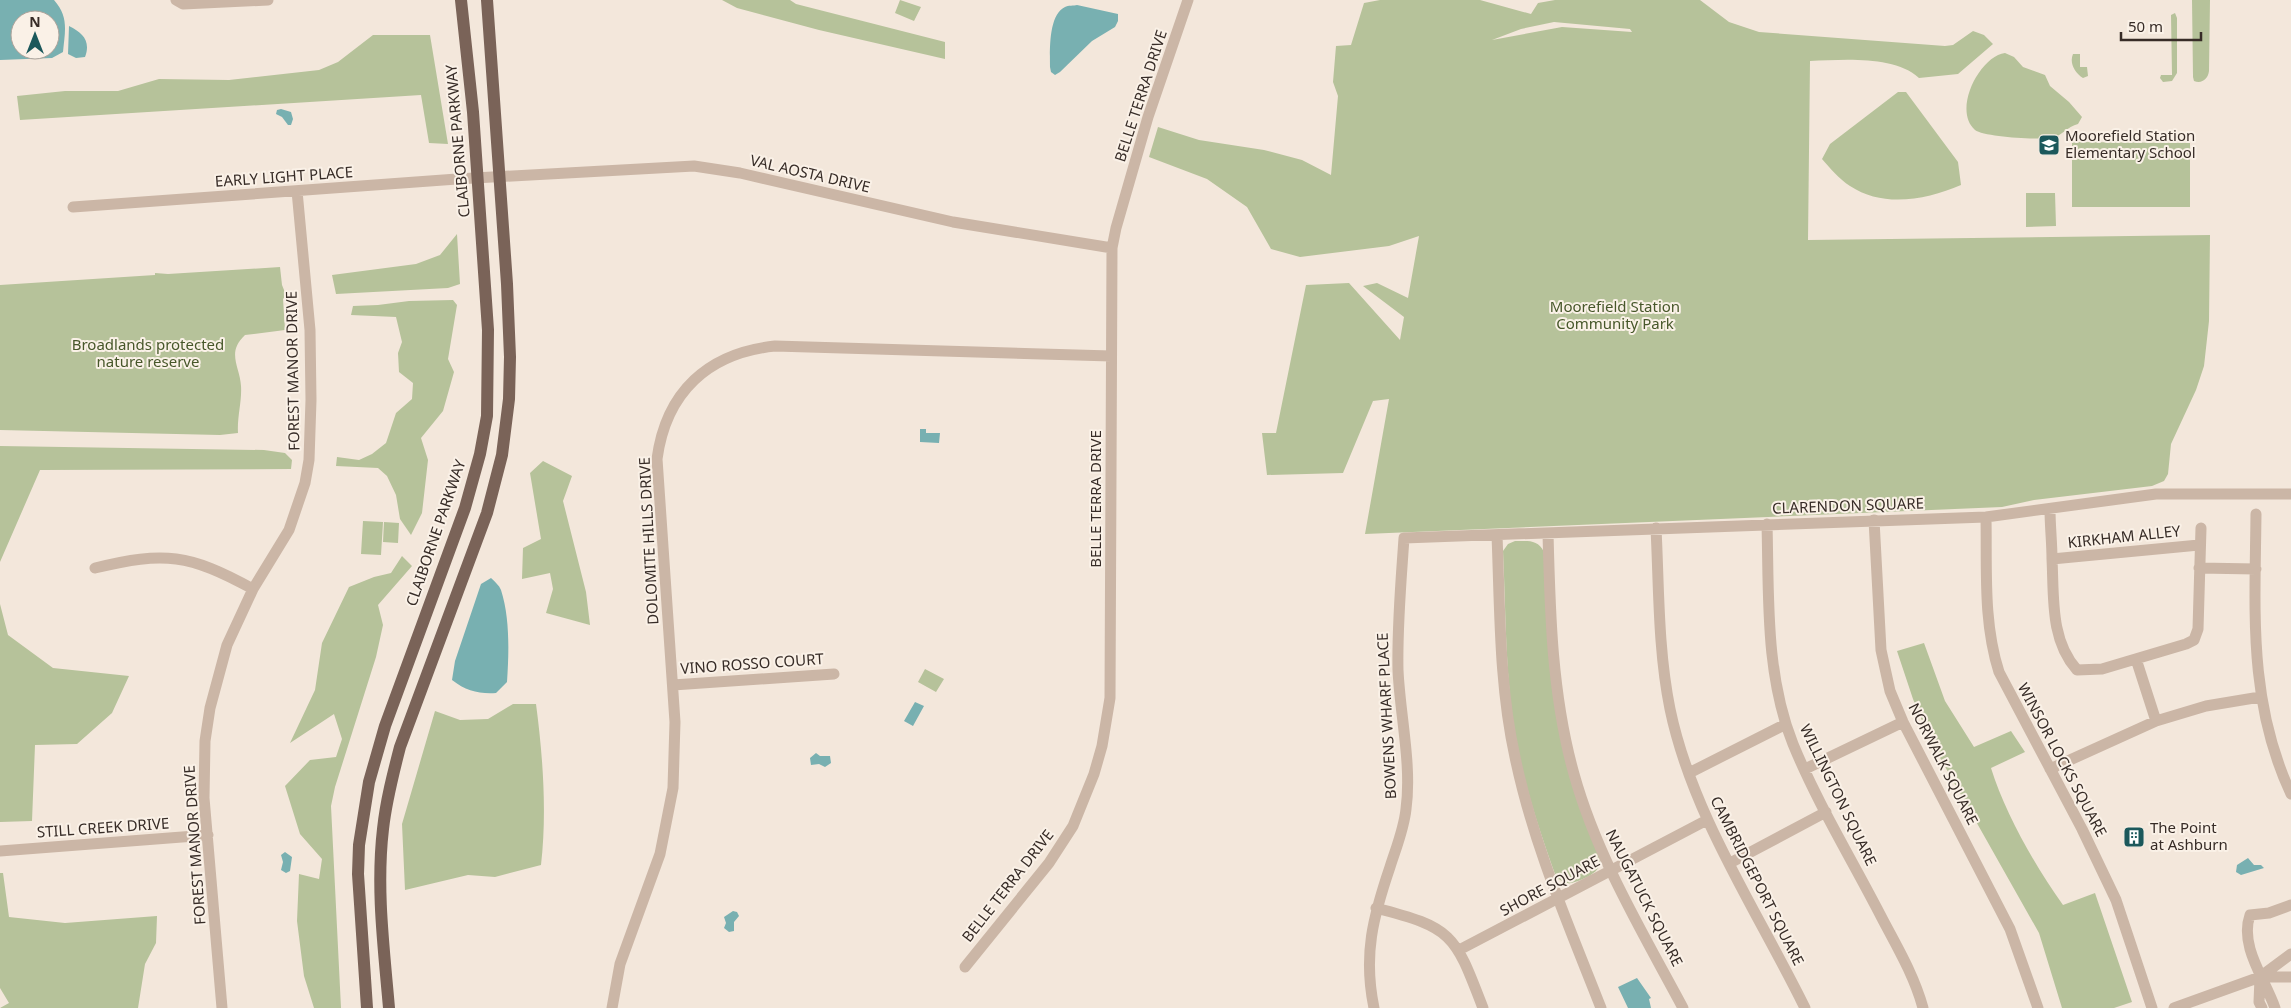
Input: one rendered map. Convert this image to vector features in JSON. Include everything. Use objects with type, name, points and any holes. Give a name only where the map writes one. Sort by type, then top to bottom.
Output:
[{"type":"main road","name":"CLAIBORNE PARKWAY","points":[[367,1008],[358,874],[359,845],[369,782],[385,726],[464,508],[480,454],[487,416],[488,338],[478,179],[461,0]]},
{"type":"main road","points":[[388,1008],[380,892],[383,830],[390,786],[412,715],[495,485],[510,399],[507,284],[498,178],[487,0]]},
{"type":"street","points":[[176,0],[183,4],[268,0]]},
{"type":"street","name":"BELLE TERRA DRIVE","points":[[965,967],[1049,863],[1072,826],[1094,774],[1102,746],[1110,698],[1112,248],[1116,228],[1146,126],[1188,0]]},
{"type":"street","name":"VAL AOSTA DRIVE","points":[[498,178],[682,166],[720,169],[953,222],[1112,248]]},
{"type":"street","name":"EARLY LIGHT PLACE","points":[[73,207],[498,178]]},
{"type":"street","name":"FOREST MANOR DRIVE","points":[[222,1008],[204,774],[210,708],[227,645],[252,589],[292,522],[305,484],[309,460],[310,330],[297,191]]},
{"type":"street","name":"DOLOMITE HILLS DRIVE","points":[[612,1008],[620,964],[650,886],[668,822],[676,754],[657,459],[665,424],[673,407],[694,380],[707,369],[741,352],[775,346],[1111,356]]},
{"type":"street","name":"CLARENDON SQUARE","points":[[1404,538],[1986,517],[2156,494],[2291,494]]},
{"type":"street","points":[[2050,509],[2054,613],[2058,633],[2069,660],[2077,670],[2102,670],[2194,640],[2198,629],[2201,528]]},
{"type":"street","points":[[2256,514],[2256,638],[2260,697],[2284,778],[2291,794]]},
{"type":"street","name":"WINSOR LOCKS SQUARE","points":[[1986,517],[1988,616],[1993,652],[1999,672],[2082,829],[2116,900],[2152,1008]]},
{"type":"street","name":"NORWALK SQUARE","points":[[1874,520],[1881,650],[1890,691],[1903,722],[2010,929],[2038,1008]]},
{"type":"street","name":"WILLINGTON SQUARE","points":[[1767,524],[1770,636],[1775,674],[1786,724],[1826,812],[1906,964],[1923,1008]]},
{"type":"street","name":"CAMBRIDGEPORT SQUARE","points":[[1656,528],[1660,638],[1664,678],[1675,730],[1707,820],[1805,1008]]},
{"type":"street","name":"NAUGATUCK SQUARE","points":[[1548,533],[1553,659],[1561,718],[1574,775],[1610,871],[1683,1008]]},
{"type":"street","points":[[1497,535],[1504,690],[1514,755],[1537,841],[1601,1008]]},
{"type":"street","name":"BOWENS WHARF PLACE","points":[[1374,1008],[1368,963],[1371,928],[1404,826],[1407,802],[1408,773],[1401,719],[1398,669],[1398,620],[1404,538]]},
{"type":"street","name":"KIRKHAM ALLEY","points":[[2052,559],[2199,545]]},
{"type":"street","points":[[95,568],[133,559],[171,558],[209,566],[252,589]]},
{"type":"street","points":[[2199,568],[2256,569]]},
{"type":"street","points":[[2136,659],[2156,721]]},
{"type":"street","name":"VINO ROSSO COURT","points":[[673,685],[834,674]]},
{"type":"street","points":[[2050,769],[2156,721],[2206,706],[2260,697]]},
{"type":"street","points":[[1805,769],[1903,722]]},
{"type":"street","points":[[1689,773],[1786,724]]},
{"type":"street","points":[[1730,863],[1826,812]]},
{"type":"street","name":"SHORE SQUARE","points":[[1459,950],[1707,820]]},
{"type":"street","name":"STILL CREEK DRIVE","points":[[0,851],[208,835]]},
{"type":"street","points":[[2275,1008],[2260,977],[2247,936],[2246,925],[2250,915],[2269,913],[2291,905]]},
{"type":"street","points":[[1376,908],[1416,918],[1450,938],[1459,950],[1484,1008]]},
{"type":"street","points":[[2174,1008],[2260,977],[2283,958],[2291,954]]},
{"type":"street","points":[[2260,977],[2291,977]]},
{"type":"street","points":[[2260,977],[2260,1002],[2262,1008]]},
{"type":"green space","points":[[722,0],[790,0],[796,4],[945,42],[945,59],[819,30],[737,8]]},
{"type":"green space","points":[[900,0],[921,7],[914,21],[895,13]]},
{"type":"green space","name":"Moorefield Station Community Park","points":[[1380,0],[1480,0],[1531,14],[1538,3],[1555,0],[1700,0],[1729,22],[1759,32],[1945,46],[1953,45],[1973,31],[1984,35],[1993,44],[1958,74],[1919,78],[1908,71],[1882,62],[1867,60],[1810,61],[1808,240],[2210,235],[2209,321],[2204,366],[2196,390],[2171,444],[2168,474],[2164,481],[2152,486],[2034,500],[2002,507],[1365,534],[1389,399],[1373,401],[1343,473],[1267,475],[1262,433],[1276,433],[1306,285],[1349,283],[1400,340],[1404,317],[1363,286],[1377,283],[1408,298],[1419,236],[1389,246],[1300,257],[1271,249],[1247,207],[1207,179],[1149,157],[1158,127],[1199,140],[1264,150],[1302,160],[1331,175],[1338,96],[1333,82],[1336,46],[1351,45],[1364,3]],"holes":[[[1554,22],[1630,29],[1632,32],[1562,27],[1492,40],[1521,29]]]},
{"type":"green space","points":[[2192,0],[2210,0],[2209,71],[2206,78],[2200,82],[2194,81],[2193,77]]},
{"type":"green space","points":[[2175,13],[2177,18],[2177,73],[2172,81],[2163,82],[2160,78],[2161,75],[2172,75],[2171,15]]},
{"type":"green space","points":[[373,35],[430,35],[448,144],[429,143],[421,95],[20,120],[17,96],[65,91],[118,91],[159,79],[229,80],[319,70],[338,62]]},
{"type":"green space","points":[[2005,53],[2014,57],[2023,67],[2045,75],[2050,86],[2069,102],[2082,117],[2078,124],[2055,137],[2045,139],[2000,136],[1975,130],[1969,121],[1966,110],[1972,85],[1978,73],[1987,63],[1996,56]]},
{"type":"green space","points":[[2073,54],[2080,54],[2080,67],[2087,67],[2088,76],[2083,78],[2075,71],[2072,64]]},
{"type":"green space","points":[[1898,92],[1906,92],[1958,162],[1961,185],[1934,195],[1919,198],[1890,199],[1876,197],[1850,186],[1822,159],[1830,144]]},
{"type":"green space","points":[[2072,142],[2190,143],[2190,207],[2072,207]]},
{"type":"green space","points":[[2026,193],[2055,193],[2056,226],[2026,227]]},
{"type":"green space","points":[[457,234],[460,284],[448,288],[336,294],[332,275],[416,264],[440,255]]},
{"type":"green space","name":"Broadlands protected nature reserve","points":[[280,267],[282,285],[286,295],[283,299],[285,330],[245,335],[236,348],[235,354],[241,386],[238,433],[220,435],[0,430],[0,285],[155,275],[155,273],[168,274]]},
{"type":"green space","points":[[453,300],[457,305],[448,359],[454,372],[443,411],[421,438],[428,460],[422,513],[411,535],[400,519],[396,495],[387,476],[378,468],[336,466],[337,457],[359,460],[372,454],[386,443],[396,413],[412,399],[413,383],[399,372],[398,353],[402,342],[396,317],[351,315],[353,306],[409,301]]},
{"type":"green space","points":[[0,446],[264,450],[285,453],[292,460],[291,469],[40,470],[0,562]]},
{"type":"green space","points":[[543,461],[572,476],[563,501],[586,592],[590,625],[546,613],[553,589],[550,573],[522,579],[523,548],[541,539],[530,473]]},
{"type":"green space","points":[[363,521],[383,522],[381,555],[361,554]]},
{"type":"green space","points":[[384,522],[399,523],[398,543],[383,542]]},
{"type":"green space","points":[[1515,541],[1536,543],[1544,552],[1551,675],[1600,860],[1598,868],[1591,875],[1566,884],[1556,877],[1539,827],[1528,793],[1512,718],[1503,551],[1508,544]]},
{"type":"green space","points":[[402,556],[412,566],[378,605],[383,625],[376,657],[335,787],[331,806],[341,1008],[314,1008],[304,976],[297,921],[299,874],[319,879],[322,859],[300,834],[285,786],[310,760],[336,757],[342,739],[334,714],[290,743],[315,690],[322,643],[349,587],[374,577],[391,573]]},
{"type":"green space","points":[[0,604],[8,635],[53,668],[129,676],[112,713],[77,744],[35,745],[32,821],[0,822]]},
{"type":"green space","points":[[1924,643],[1945,701],[1974,747],[2011,731],[2025,752],[1991,768],[2004,803],[2032,856],[2063,905],[2095,893],[2132,1002],[2114,1008],[2062,1008],[2039,933],[1930,740],[1913,699],[1897,651]]},
{"type":"green space","points":[[925,669],[944,679],[936,692],[918,682]]},
{"type":"green space","points":[[513,704],[536,704],[541,744],[543,785],[544,825],[541,865],[495,877],[468,875],[405,890],[402,824],[435,711],[460,720],[488,719]]},
{"type":"green space","points":[[0,873],[3,873],[9,917],[65,923],[157,916],[156,943],[145,964],[138,1008],[0,1008],[9,1003],[0,988]]},
{"type":"water","points":[[0,0],[54,0],[59,6],[64,18],[63,52],[60,54],[60,10],[10,10],[10,60],[0,60]]},
{"type":"water","points":[[1077,5],[1118,14],[1118,21],[1115,27],[1092,41],[1055,75],[1051,72],[1050,67],[1050,44],[1055,18],[1059,11],[1066,6]]},
{"type":"water","points":[[69,26],[84,38],[87,46],[85,57],[76,58],[68,54]]},
{"type":"water","points":[[281,109],[291,112],[293,119],[291,125],[288,125],[282,117],[276,114],[277,110]]},
{"type":"water","points":[[920,429],[926,429],[926,433],[940,433],[939,443],[920,442]]},
{"type":"water","points":[[491,578],[500,588],[504,601],[508,647],[507,682],[496,693],[478,692],[457,684],[452,680],[455,661],[481,584]]},
{"type":"water","points":[[915,702],[924,706],[913,726],[904,721]]},
{"type":"water","points":[[816,753],[820,756],[830,756],[831,763],[825,767],[819,764],[811,765],[810,758]]},
{"type":"water","points":[[285,852],[292,857],[290,871],[286,873],[281,870],[283,862],[281,855]]},
{"type":"water","points":[[2248,858],[2254,865],[2261,865],[2264,868],[2241,875],[2236,872],[2237,865]]},
{"type":"water","points":[[733,911],[737,912],[739,916],[734,922],[734,931],[729,932],[724,928],[726,923],[724,917]]},
{"type":"water","points":[[1637,978],[1651,998],[1649,999],[1651,1008],[1628,1008],[1618,987]]},
{"type":"place","name":"Moorefield Station Elementary School","points":[[2049,145]]},
{"type":"place","name":"The Point at Ashburn","points":[[2134,837]]}]
